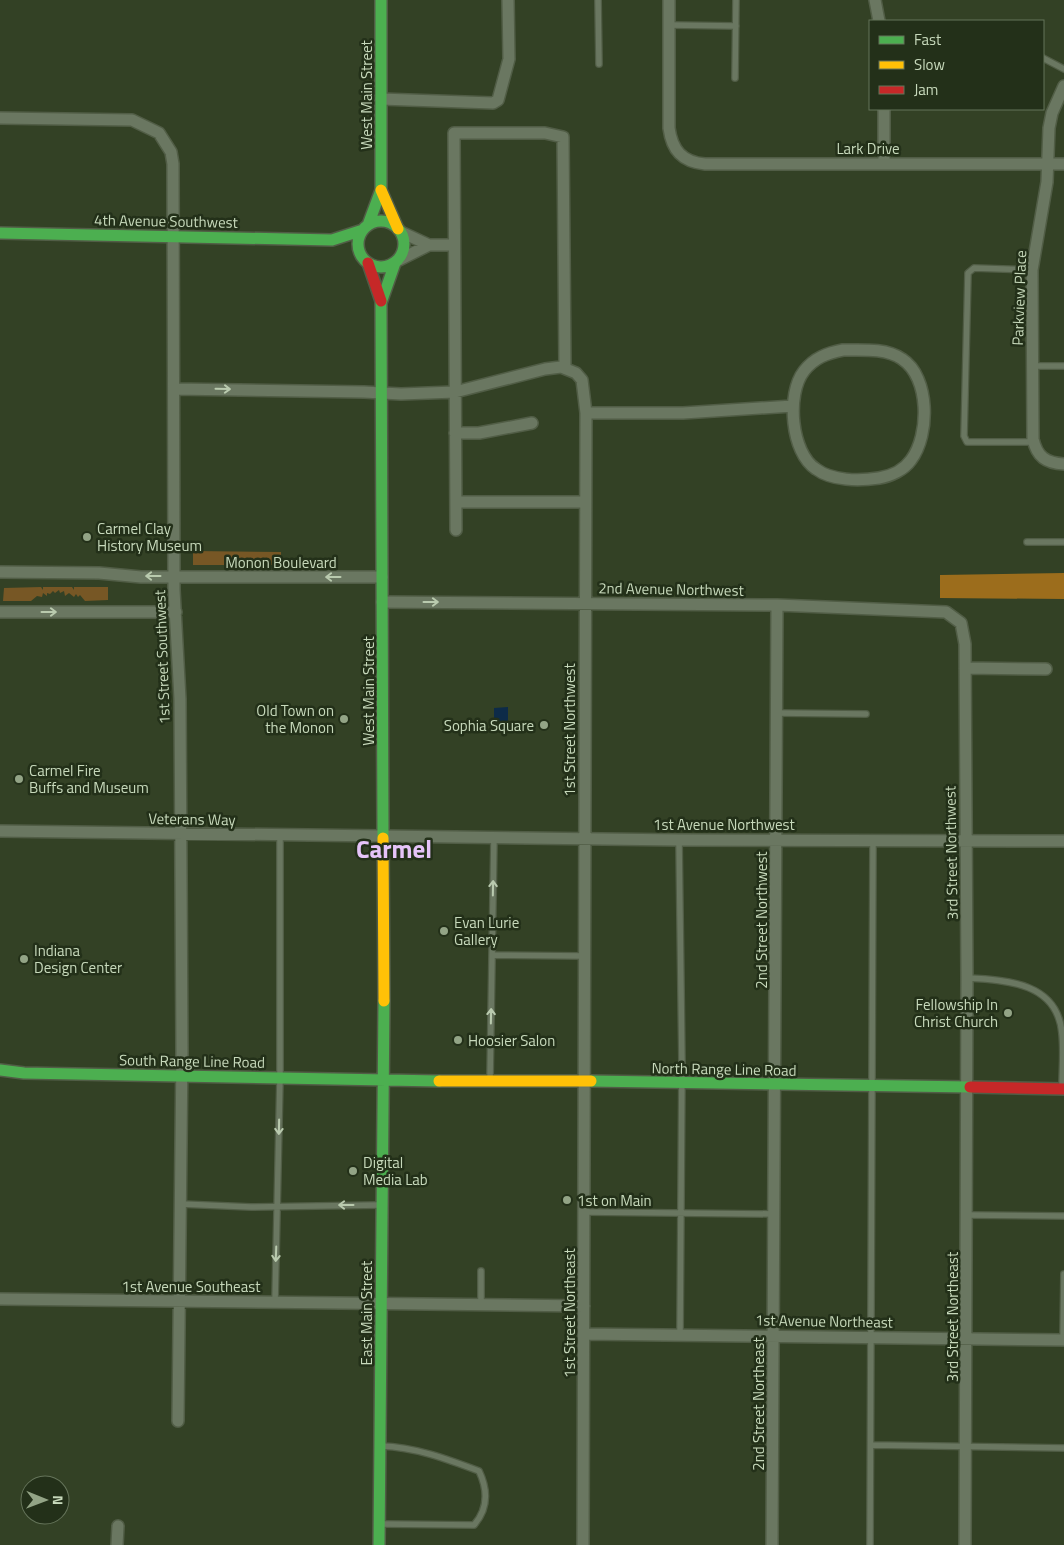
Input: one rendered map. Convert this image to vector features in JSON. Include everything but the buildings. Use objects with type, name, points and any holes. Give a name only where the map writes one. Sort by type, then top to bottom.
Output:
[{"type":"main road","name":"West Main Street","points":[[366,228],[381,190],[381,0]]},
{"type":"main road","name":"West Main Street","points":[[381,190],[400,231]]},
{"type":"main road","points":[[377,222],[386,222],[400,231],[404,249],[397,261],[384,267],[365,261],[358,244],[366,228],[377,222]]},
{"type":"main road","name":"4th Avenue Southwest","points":[[0,233],[332,240],[366,228]]},
{"type":"main road","name":"4th Avenue Southwest","points":[[332,240],[365,261]]},
{"type":"main road","name":"West Main Street","points":[[365,261],[381,301],[384,837],[383,1080]]},
{"type":"main road","name":"West Main Street","points":[[381,301],[397,261]]},
{"type":"main road","name":"South Range Line Road","points":[[0,1070],[24,1073],[383,1080]]},
{"type":"main road","name":"North Range Line Road","points":[[383,1080],[1063,1089]]},
{"type":"main road","name":"East Main Street","points":[[379,1545],[383,1080]]},
{"type":"street","points":[[381,99],[494,103],[498,100],[509,58],[508,0]]},
{"type":"street","points":[[669,0],[669,25]]},
{"type":"street","points":[[875,0],[879,20]]},
{"type":"street","name":"Lark Drive","points":[[669,25],[669,128],[671,141],[676,150],[688,160],[705,164],[884,162],[1064,164]]},
{"type":"street","name":"Parkview Place","points":[[1064,86],[1052,113],[1047,182],[1032,270],[1034,442],[1038,454],[1049,463],[1064,464]]},
{"type":"street","points":[[884,110],[884,162]]},
{"type":"street","name":"1st Street Southwest","points":[[0,118],[132,120],[159,133],[171,152],[173,164],[175,576],[179,661],[182,1076],[178,1421]]},
{"type":"street","points":[[174,389],[382,393],[455,392],[545,369],[565,368],[563,136],[545,132],[454,133],[453,245],[455,392],[456,530]]},
{"type":"street","points":[[400,231],[429,245],[453,245]]},
{"type":"street","points":[[397,261],[429,245]]},
{"type":"street","points":[[866,350],[894,355],[902,358],[913,368],[922,395],[923,412],[919,446],[911,461],[897,473],[879,478],[829,476],[815,469],[806,459],[795,433],[794,406],[802,372],[812,362],[827,352],[866,350]]},
{"type":"street","name":"1st Street Northwest","points":[[565,368],[576,373],[582,380],[586,413],[584,502],[585,1082]]},
{"type":"street","points":[[586,413],[683,413],[794,406]]},
{"type":"street","points":[[455,433],[479,434],[532,423]]},
{"type":"street","points":[[456,502],[584,502]]},
{"type":"street","name":"Monon Boulevard","points":[[0,572],[175,576],[382,577]]},
{"type":"street","name":"2nd Avenue Northwest","points":[[382,602],[584,602],[777,605],[946,612],[957,619]]},
{"type":"street","name":"2nd Street Northwest","points":[[776,1084],[777,605]]},
{"type":"street","points":[[0,612],[176,612]]},
{"type":"street","name":"3rd Street Northwest","points":[[957,619],[963,630],[965,668],[967,1088]]},
{"type":"street","points":[[965,668],[1046,669]]},
{"type":"street","name":"Veterans Way","points":[[0,831],[384,837]]},
{"type":"street","name":"1st Avenue Northwest","points":[[384,837],[967,842],[1064,841]]},
{"type":"street","name":"1st Street Northeast","points":[[583,1545],[585,1082]]},
{"type":"street","name":"2nd Street Northeast","points":[[772,1545],[776,1084]]},
{"type":"street","name":"3rd Street Northeast","points":[[965,1545],[967,1088]]},
{"type":"street","name":"1st Avenue Southeast","points":[[0,1299],[381,1303]]},
{"type":"street","points":[[381,1303],[584,1306]]},
{"type":"street","name":"1st Avenue Northeast","points":[[584,1334],[872,1336],[1064,1340]]},
{"type":"street","points":[[117,1545],[118,1526]]},
{"type":"lane","points":[[598,0],[598,64]]},
{"type":"lane","points":[[735,78],[736,0]]},
{"type":"lane","points":[[669,25],[736,26]]},
{"type":"lane","points":[[1044,59],[1064,69]]},
{"type":"lane","points":[[1032,270],[974,268],[968,273],[964,436],[967,442],[1034,442]]},
{"type":"lane","points":[[1032,366],[1064,366]]},
{"type":"lane","points":[[1027,542],[1064,542]]},
{"type":"lane","points":[[776,713],[866,714]]},
{"type":"lane","points":[[275,1302],[280,1078],[280,835]]},
{"type":"lane","points":[[490,1082],[494,837]]},
{"type":"lane","points":[[679,840],[682,1083],[680,1335]]},
{"type":"lane","points":[[870,1545],[873,841]]},
{"type":"lane","points":[[492,954],[584,956]]},
{"type":"lane","points":[[967,978],[1000,980],[1029,987],[1045,996],[1059,1022],[1062,1033],[1063,1089]]},
{"type":"lane","points":[[181,1204],[382,1206]]},
{"type":"lane","points":[[585,1212],[774,1214]]},
{"type":"lane","points":[[967,1215],[1064,1216]]},
{"type":"lane","points":[[480,1304],[481,1271]]},
{"type":"lane","points":[[1064,1274],[1064,1340]]},
{"type":"lane","points":[[871,1445],[966,1448],[1064,1448]]},
{"type":"lane","points":[[380,1524],[474,1525],[484,1514],[485,1484],[479,1471],[447,1459],[397,1446],[381,1446]]},
{"type":"shaded area","points":[[193,551],[281,552],[281,563],[278,565],[193,565]]},
{"type":"shaded area","points":[[1064,573],[1064,599],[940,598],[940,575]]},
{"type":"shaded area","points":[[41,587],[43,590],[43,587],[72,587],[74,590],[74,587],[108,587],[108,600],[85,601],[80,595],[78,597],[76,594],[74,597],[69,593],[65,596],[64,591],[60,593],[59,590],[55,593],[53,591],[50,594],[47,593],[47,596],[43,593],[42,597],[37,596],[31,601],[3,601],[4,588]]},
{"type":"water","points":[[508,707],[508,731],[494,731],[494,708]]},
{"type":"traffic: fast","points":[[368,225],[381,190],[381,0]]},
{"type":"traffic: fast","points":[[381,221],[394,225],[400,231],[404,244],[400,257],[394,263],[381,267],[368,263],[362,257],[358,244],[362,231],[368,225],[381,221]]},
{"type":"traffic: fast","points":[[0,233],[332,240],[363,230]]},
{"type":"traffic: fast","points":[[383,838],[381,303],[395,263]]},
{"type":"traffic: fast","points":[[379,1545],[384,1001]]},
{"type":"traffic: fast","points":[[0,1070],[24,1073],[439,1081]]},
{"type":"traffic: fast","points":[[591,1081],[970,1087]]},
{"type":"traffic: slow","points":[[381,190],[398,229]]},
{"type":"traffic: slow","points":[[383,838],[384,1001]]},
{"type":"traffic: slow","points":[[439,1081],[591,1081]]},
{"type":"traffic: jam","points":[[368,263],[381,301]]},
{"type":"traffic: jam","points":[[970,1087],[1064,1089]]},
{"type":"place","name":"Carmel Clay History Museum","points":[[87,537]]},
{"type":"place","name":"Old Town on the Monon","points":[[344,719]]},
{"type":"place","name":"Sophia Square","points":[[544,725]]},
{"type":"place","name":"Carmel Fire Buffs and Museum","points":[[19,779]]},
{"type":"place","name":"Evan Lurie Gallery","points":[[444,931]]},
{"type":"place","name":"Indiana Design Center","points":[[24,959]]},
{"type":"place","name":"Fellowship In Christ Church","points":[[1008,1013]]},
{"type":"place","name":"Hoosier Salon","points":[[458,1040]]},
{"type":"place","name":"Digital Media Lab","points":[[353,1171]]},
{"type":"place","name":"1st on Main","points":[[567,1200]]},
{"type":"district","name":"Carmel","points":[[394,849]]}]
